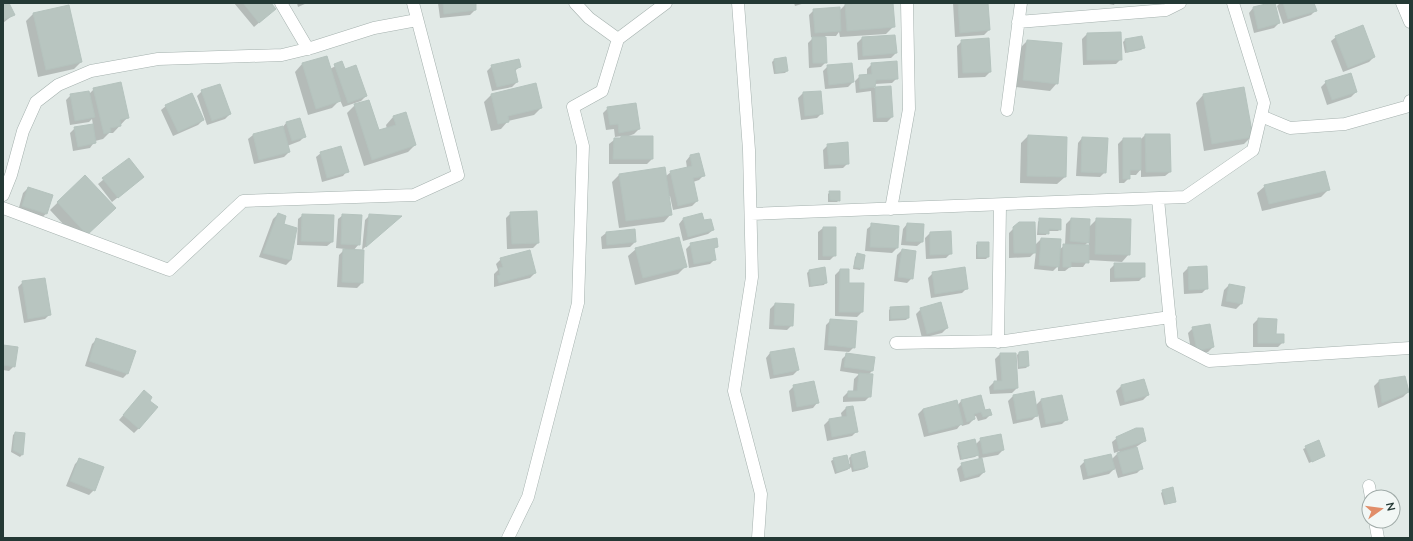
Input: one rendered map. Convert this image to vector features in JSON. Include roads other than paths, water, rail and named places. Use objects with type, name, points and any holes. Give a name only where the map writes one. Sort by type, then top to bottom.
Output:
[{"type":"street","points":[[280,3],[308,49]]},
{"type":"street","points":[[3,208],[169,270],[243,201],[414,195],[458,175],[413,3]]},
{"type":"street","points":[[575,3],[589,18],[618,39]]},
{"type":"street","points":[[508,538],[528,497],[578,303],[583,146],[573,107],[602,91],[618,39],[666,3]]},
{"type":"street","points":[[738,3],[749,150],[752,277],[734,391],[761,494],[758,538]]},
{"type":"street","points":[[891,209],[908,110],[907,3]]},
{"type":"street","points":[[1007,110],[1021,3]]},
{"type":"street","points":[[1018,22],[1166,10],[1180,3]]},
{"type":"street","points":[[751,214],[1000,206],[1185,197],[1253,150],[1264,103],[1233,3]]},
{"type":"street","points":[[1402,3],[1410,22]]},
{"type":"street","points":[[3,195],[11,175],[23,131],[36,102],[58,85],[91,71],[158,59],[282,55],[308,49],[374,28],[417,20]]},
{"type":"street","points":[[1261,116],[1290,128],[1345,124],[1409,106],[1410,102]]},
{"type":"street","points":[[1158,199],[1172,342],[1209,361],[1410,348]]},
{"type":"street","points":[[998,342],[1000,206]]},
{"type":"street","points":[[896,343],[998,342],[1170,316]]}]
